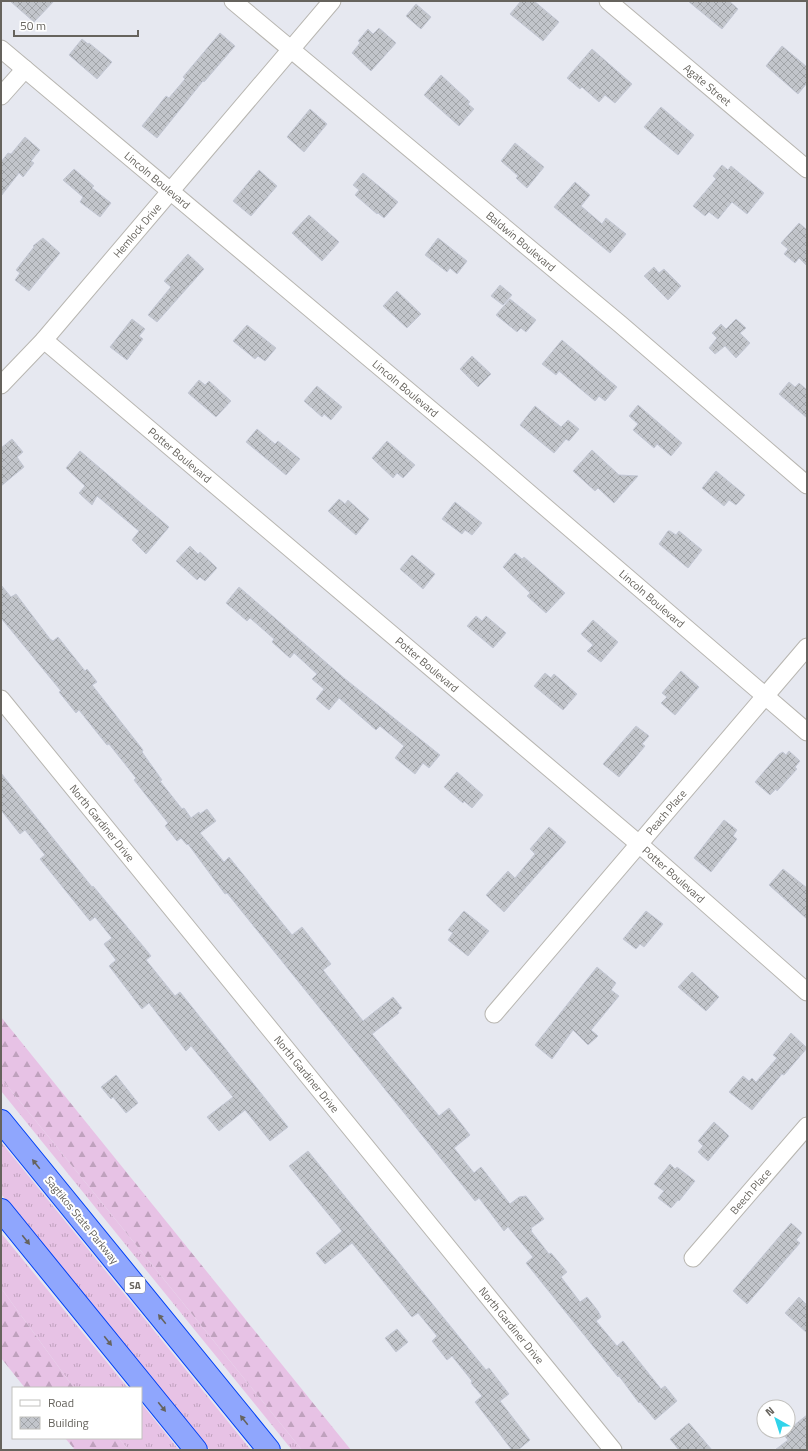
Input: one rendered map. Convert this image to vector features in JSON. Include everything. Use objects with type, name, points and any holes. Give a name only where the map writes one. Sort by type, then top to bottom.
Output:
[{"type":"highway","name":"Sagtikos State Parkway","points":[[1,1121],[269,1450]]},
{"type":"highway","points":[[1,1210],[196,1450]]},
{"type":"street","name":"Baldwin Boulevard","points":[[233,1],[620,324],[807,484]]},
{"type":"street","name":"Hemlock Drive","points":[[1,385],[44,340],[332,1]]},
{"type":"street","name":"Agate Street","points":[[608,1],[807,169]]},
{"type":"street","name":"Lincoln Boulevard","points":[[1,49],[480,451],[807,732]]},
{"type":"street","points":[[1,96],[25,69]]},
{"type":"street","name":"Potter Boulevard","points":[[44,340],[639,844],[807,992]]},
{"type":"street","name":"Peach Place","points":[[494,1014],[807,647]]},
{"type":"street","name":"North Gardiner Drive","points":[[1,699],[613,1450]]},
{"type":"street","name":"Beech Place","points":[[693,1258],[807,1126]]},
{"type":"green space","points":[[1,1017],[351,1450],[302,1450],[1,1078]]},
{"type":"green space","points":[[1,1078],[302,1450],[292,1450],[1,1091]]},
{"type":"green space","points":[[1,1142],[251,1450],[210,1450],[1,1194]]},
{"type":"green space","points":[[1,1233],[127,1387],[73,1387],[1,1288]]},
{"type":"green space","points":[[1,1288],[73,1387],[24,1387],[1,1358]]},
{"type":"green space","points":[[142,1404],[179,1450],[129,1450],[119,1439],[142,1439]]},
{"type":"green space","points":[[66,1439],[119,1439],[129,1450],[75,1450]]},
{"type":"building","points":[[10,1],[54,1],[34,22]]},
{"type":"building","points":[[521,1],[534,1],[559,22],[543,41],[510,14]]},
{"type":"building","points":[[688,1],[729,1],[738,9],[722,29]]},
{"type":"building","points":[[416,4],[431,17],[421,29],[406,16]]},
{"type":"building","points":[[379,28],[396,43],[371,71],[352,53],[360,43],[358,41],[368,29],[373,34]]},
{"type":"building","points":[[220,33],[235,46],[204,82],[203,81],[157,138],[142,126],[166,96],[169,98],[185,79],[183,77]]},
{"type":"building","points":[[82,39],[112,62],[97,79],[69,55]]},
{"type":"building","points":[[782,46],[807,67],[807,83],[798,94],[766,66]]},
{"type":"building","points":[[592,49],[632,84],[615,103],[605,95],[599,102],[582,87],[580,89],[567,78]]},
{"type":"building","points":[[441,75],[470,102],[468,104],[474,109],[459,126],[424,95]]},
{"type":"building","points":[[661,107],[694,135],[678,155],[644,127]]},
{"type":"building","points":[[310,109],[327,124],[304,152],[287,137]]},
{"type":"building","points":[[25,137],[40,150],[31,161],[34,163],[23,177],[19,173],[1,196],[1,162],[8,153],[11,154]]},
{"type":"building","points":[[515,143],[544,167],[527,188],[516,178],[518,176],[501,161]]},
{"type":"building","points":[[722,165],[728,170],[731,166],[764,193],[747,214],[732,202],[718,219],[709,212],[705,216],[693,206],[716,179],[713,176]]},
{"type":"building","points":[[74,169],[94,186],[92,188],[111,203],[100,217],[80,202],[83,197],[63,180]]},
{"type":"building","points":[[259,170],[277,186],[251,216],[233,201]]},
{"type":"building","points":[[363,173],[398,202],[384,218],[378,213],[377,214],[355,195],[359,190],[353,185]]},
{"type":"building","points":[[575,182],[590,195],[581,206],[602,224],[606,218],[626,234],[610,253],[554,207]]},
{"type":"building","points":[[309,215],[339,242],[322,261],[292,233]]},
{"type":"building","points":[[799,223],[807,230],[807,266],[799,258],[795,263],[784,254],[788,249],[781,243]]},
{"type":"building","points":[[43,238],[60,253],[29,291],[15,280],[20,273],[16,270],[34,247],[33,246]]},
{"type":"building","points":[[438,238],[467,261],[457,274],[450,268],[447,272],[425,255]]},
{"type":"building","points":[[188,254],[204,269],[157,322],[148,315],[171,287],[164,281]]},
{"type":"building","points":[[654,267],[659,273],[664,269],[681,286],[668,300],[644,276]]},
{"type":"building","points":[[500,285],[512,295],[503,305],[491,296]]},
{"type":"building","points":[[397,291],[421,314],[407,328],[383,306]]},
{"type":"building","points":[[510,299],[536,320],[526,332],[521,328],[517,332],[496,315]]},
{"type":"building","points":[[132,319],[145,329],[139,336],[143,339],[127,360],[110,347]]},
{"type":"building","points":[[736,319],[746,328],[740,333],[750,343],[736,358],[725,346],[715,354],[709,348],[717,338],[712,333],[721,324],[726,329]]},
{"type":"building","points":[[247,325],[276,348],[265,361],[258,356],[255,359],[233,341]]},
{"type":"building","points":[[562,340],[617,387],[605,401],[599,396],[595,401],[559,371],[556,375],[542,364]]},
{"type":"building","points":[[472,356],[491,374],[478,387],[460,369]]},
{"type":"building","points":[[199,380],[205,385],[209,381],[231,401],[216,417],[188,393]]},
{"type":"building","points":[[789,382],[795,387],[799,383],[807,390],[807,418],[779,394]]},
{"type":"building","points":[[317,386],[342,407],[331,420],[324,414],[322,417],[304,401]]},
{"type":"building","points":[[638,405],[682,443],[671,456],[657,444],[654,448],[633,430],[638,424],[629,416]]},
{"type":"building","points":[[535,406],[561,427],[568,420],[579,429],[569,441],[566,439],[554,453],[520,425]]},
{"type":"building","points":[[257,429],[275,444],[278,441],[300,459],[286,475],[246,442]]},
{"type":"building","points":[[12,439],[23,452],[17,457],[24,467],[1,486],[1,448]]},
{"type":"building","points":[[387,441],[415,465],[403,478],[397,473],[393,478],[372,458]]},
{"type":"building","points":[[592,450],[619,475],[638,476],[614,503],[598,488],[595,491],[573,471]]},
{"type":"building","points":[[80,451],[169,527],[146,554],[132,540],[139,531],[97,496],[92,505],[79,493],[85,486],[66,468]]},
{"type":"building","points":[[716,471],[745,495],[736,505],[729,500],[724,506],[702,488]]},
{"type":"building","points":[[339,499],[345,504],[348,500],[369,519],[356,535],[328,511]]},
{"type":"building","points":[[455,502],[482,523],[472,535],[465,530],[462,534],[442,519]]},
{"type":"building","points":[[668,531],[676,535],[679,531],[702,550],[688,568],[659,544]]},
{"type":"building","points":[[190,546],[198,554],[200,552],[217,568],[205,581],[200,577],[197,580],[176,561]]},
{"type":"building","points":[[515,553],[522,559],[524,557],[565,593],[546,613],[527,596],[530,593],[503,567]]},
{"type":"building","points":[[412,555],[435,574],[423,589],[400,569]]},
{"type":"building","points":[[1,585],[11,597],[16,594],[50,639],[53,641],[58,637],[85,671],[87,669],[97,682],[92,685],[143,750],[142,752],[162,780],[160,781],[182,809],[184,808],[191,818],[199,812],[200,814],[207,809],[216,821],[200,833],[224,862],[229,857],[292,935],[302,927],[331,964],[323,970],[363,1021],[393,997],[402,1008],[398,1011],[399,1013],[372,1034],[439,1116],[449,1108],[470,1135],[454,1148],[474,1173],[481,1167],[510,1204],[519,1197],[526,1196],[544,1219],[531,1228],[531,1231],[549,1254],[551,1253],[567,1272],[561,1277],[580,1302],[587,1297],[601,1317],[596,1321],[617,1346],[623,1341],[661,1389],[665,1386],[677,1401],[655,1420],[640,1402],[639,1403],[619,1376],[618,1377],[526,1263],[533,1257],[508,1227],[504,1231],[479,1198],[475,1201],[227,893],[225,894],[188,844],[187,845],[181,838],[177,841],[165,826],[168,823],[134,780],[136,778],[109,744],[107,745],[79,710],[76,713],[59,692],[61,691],[1,618]]},
{"type":"building","points":[[239,587],[344,678],[440,755],[429,768],[423,763],[415,774],[395,758],[404,746],[380,726],[376,730],[339,698],[329,710],[316,699],[324,689],[312,679],[317,674],[294,653],[290,658],[272,642],[274,639],[250,618],[247,621],[226,603]]},
{"type":"building","points":[[476,616],[482,621],[486,616],[506,633],[493,648],[467,626]]},
{"type":"building","points":[[593,620],[618,642],[601,662],[587,651],[593,645],[581,634]]},
{"type":"building","points":[[681,671],[699,687],[675,715],[661,703],[667,697],[662,693]]},
{"type":"building","points":[[545,673],[551,678],[554,674],[577,694],[563,710],[534,686]]},
{"type":"building","points":[[636,726],[649,736],[642,744],[645,746],[619,777],[603,764]]},
{"type":"building","points":[[789,751],[800,761],[795,767],[797,769],[777,791],[776,789],[770,795],[755,782],[779,754],[783,752],[786,755]]},
{"type":"building","points":[[457,772],[483,795],[472,808],[464,801],[463,803],[444,787]]},
{"type":"building","points":[[1,773],[92,887],[93,886],[151,956],[146,960],[175,996],[180,992],[288,1127],[270,1141],[245,1110],[219,1131],[207,1117],[233,1097],[191,1046],[186,1051],[149,1003],[142,1009],[109,966],[116,960],[104,944],[112,938],[95,917],[90,921],[40,859],[45,855],[25,830],[20,834],[1,810]]},
{"type":"building","points":[[724,820],[737,830],[733,836],[737,839],[711,872],[694,858]]},
{"type":"building","points":[[549,827],[566,842],[504,912],[486,895],[508,871],[515,878],[535,854],[530,849]]},
{"type":"building","points":[[783,869],[807,888],[807,919],[769,885]]},
{"type":"building","points":[[464,911],[489,931],[468,956],[448,940],[453,933],[448,930]]},
{"type":"building","points":[[646,911],[663,924],[644,947],[640,944],[636,949],[623,939]]},
{"type":"building","points":[[597,967],[616,983],[611,990],[619,996],[591,1030],[598,1036],[588,1045],[573,1030],[552,1059],[535,1045]]},
{"type":"building","points":[[692,972],[719,997],[706,1011],[678,987]]},
{"type":"building","points":[[791,1033],[807,1048],[784,1075],[782,1074],[752,1110],[729,1092],[743,1076],[749,1081],[752,1078],[756,1082],[777,1058],[773,1055]]},
{"type":"building","points":[[116,1075],[138,1103],[126,1113],[113,1097],[111,1099],[101,1087]]},
{"type":"building","points":[[714,1122],[729,1136],[708,1161],[698,1152],[703,1146],[698,1141]]},
{"type":"building","points":[[308,1151],[486,1370],[489,1368],[509,1394],[500,1401],[530,1440],[518,1450],[512,1450],[475,1402],[482,1396],[452,1356],[447,1360],[432,1341],[437,1336],[418,1313],[412,1317],[352,1243],[325,1264],[316,1253],[342,1231],[289,1166]]},
{"type":"building","points":[[670,1164],[675,1169],[677,1167],[695,1181],[679,1201],[678,1200],[671,1208],[658,1198],[664,1191],[654,1184]]},
{"type":"building","points":[[791,1223],[802,1233],[796,1240],[800,1243],[747,1304],[733,1291]]},
{"type":"building","points":[[799,1297],[807,1305],[807,1333],[785,1313]]},
{"type":"building","points":[[397,1329],[408,1342],[396,1352],[385,1338]]},
{"type":"building","points":[[807,1415],[807,1450],[775,1450],[788,1440],[787,1439],[796,1439],[796,1424]]},
{"type":"building","points":[[689,1423],[712,1450],[679,1450],[670,1439]]}]
